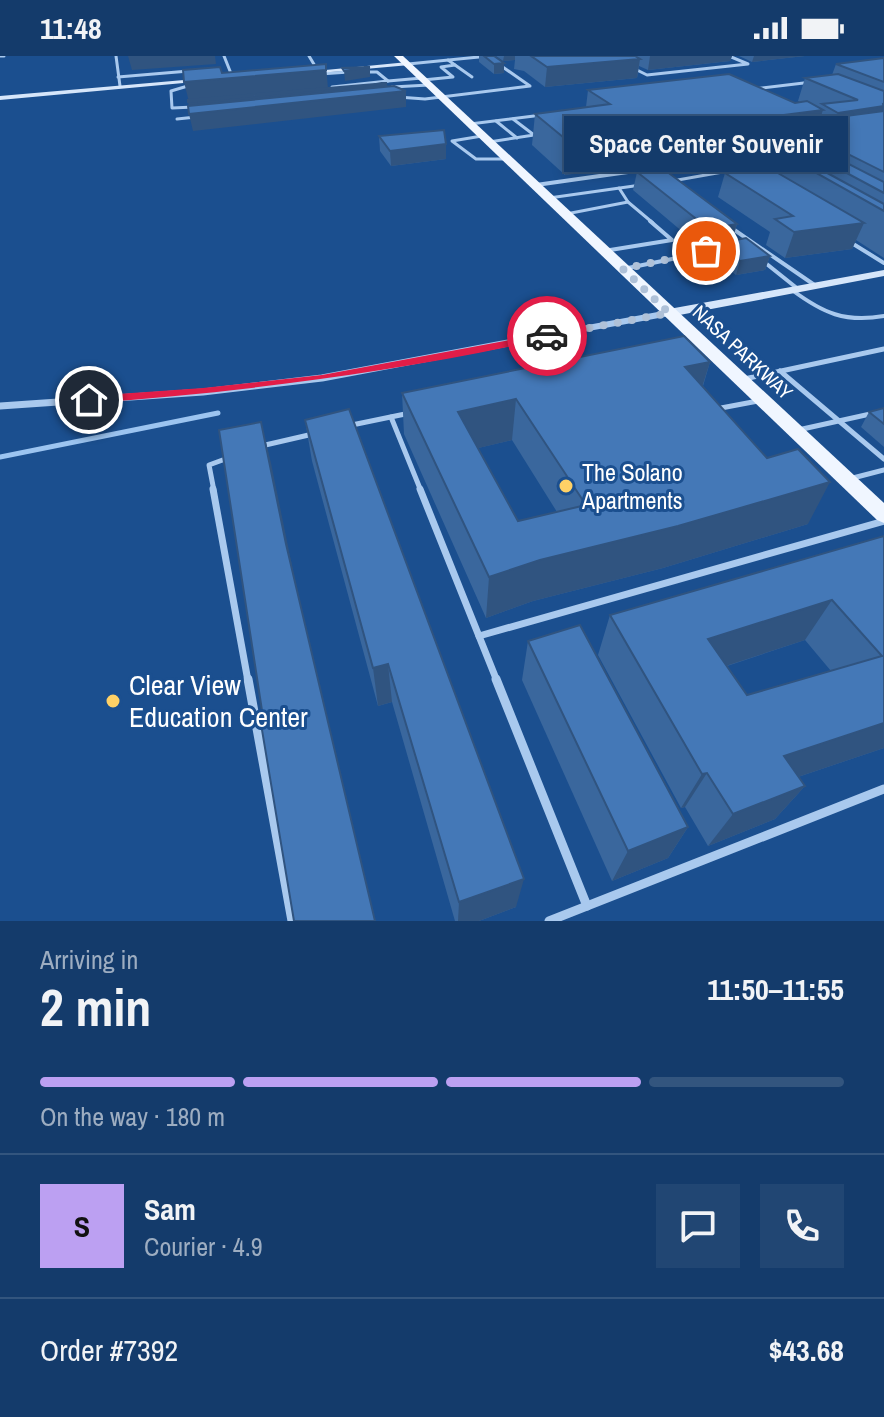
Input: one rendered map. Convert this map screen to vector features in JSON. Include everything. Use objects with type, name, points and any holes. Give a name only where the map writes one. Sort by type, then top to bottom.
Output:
[{"type":"main road","name":"NASA PARKWAY","points":[[398,56],[669,313],[701,351],[740,380],[794,430],[812,455],[847,480],[884,515]]},
{"type":"street","points":[[303,74],[488,56]]},
{"type":"street","points":[[0,98],[246,75]]},
{"type":"street","points":[[751,90],[822,81]]},
{"type":"street","points":[[806,83],[819,88]]},
{"type":"street","points":[[470,124],[505,127],[550,114]]},
{"type":"street","points":[[536,185],[752,155]]},
{"type":"street","points":[[0,406],[203,392],[322,378],[884,273]]},
{"type":"lane","points":[[116,56],[120,86]]},
{"type":"lane","points":[[224,56],[232,76]]},
{"type":"lane","points":[[309,56],[332,87],[333,94],[321,95]]},
{"type":"lane","points":[[395,97],[440,97],[530,86],[488,56]]},
{"type":"lane","points":[[622,62],[647,75],[748,64],[729,56]]},
{"type":"lane","points":[[448,60],[472,77]]},
{"type":"lane","points":[[502,66],[517,64]]},
{"type":"lane","points":[[361,90],[453,77],[441,67],[455,65]]},
{"type":"lane","points":[[375,69],[388,81]]},
{"type":"lane","points":[[118,77],[197,70]]},
{"type":"lane","points":[[332,87],[424,81]]},
{"type":"lane","points":[[202,107],[172,108],[171,91],[180,86],[204,84]]},
{"type":"lane","points":[[177,119],[207,116]]},
{"type":"lane","points":[[507,159],[468,159],[452,141],[534,135],[518,125]]},
{"type":"lane","points":[[505,127],[517,138]]},
{"type":"lane","points":[[679,189],[670,181],[734,170],[747,178]]},
{"type":"lane","points":[[549,198],[644,185]]},
{"type":"lane","points":[[604,251],[672,240],[628,202],[619,188]]},
{"type":"lane","points":[[566,214],[628,202]]},
{"type":"lane","points":[[724,222],[816,286]]},
{"type":"lane","points":[[847,240],[884,263]]},
{"type":"lane","points":[[623,269],[730,247]]},
{"type":"lane","points":[[754,254],[795,290],[834,318],[855,322],[884,316]]},
{"type":"lane","points":[[740,380],[884,349]]},
{"type":"lane","points":[[780,371],[884,459]]},
{"type":"lane","points":[[722,420],[721,408],[762,400]]},
{"type":"lane","points":[[345,427],[422,411]]},
{"type":"lane","points":[[794,430],[884,411]]},
{"type":"lane","points":[[391,417],[587,906]]},
{"type":"lane","points":[[254,449],[315,433]]},
{"type":"lane","points":[[239,454],[209,465],[292,921]]},
{"type":"lane","points":[[847,480],[884,470]]},
{"type":"lane","points":[[479,636],[884,521]]},
{"type":"lane","points":[[549,921],[884,789]]},
{"type":"building","points":[[484,56],[494,56],[504,63],[494,64]]},
{"type":"building","points":[[531,56],[635,56],[640,59],[547,67]]},
{"type":"building","points":[[884,58],[884,82],[836,64]]},
{"type":"building","points":[[326,64],[326,70],[184,82],[183,70],[220,67],[222,73]]},
{"type":"building","points":[[370,67],[344,71],[342,68]]},
{"type":"building","points":[[729,74],[795,103],[807,101],[823,110],[569,142],[535,114],[610,104],[588,90]]},
{"type":"building","points":[[838,74],[884,91],[884,106],[838,113],[822,104],[858,100],[805,78]]},
{"type":"building","points":[[387,83],[188,102],[188,100]]},
{"type":"building","points":[[394,86],[406,91],[189,114],[188,106]]},
{"type":"building","points":[[884,111],[884,172],[806,133],[800,135],[802,140],[884,182],[884,193],[791,143],[785,144],[787,151],[884,204],[884,211],[740,130]]},
{"type":"building","points":[[444,130],[446,144],[390,151],[379,136]]},
{"type":"building","points":[[764,165],[864,223],[794,232],[775,219],[793,216],[725,173]]},
{"type":"building","points":[[662,168],[737,224],[709,229],[637,172]]},
{"type":"building","points":[[746,238],[770,256],[740,261],[716,244]]},
{"type":"building","points":[[684,336],[710,362],[685,367],[767,458],[798,449],[830,482],[678,526],[540,560],[489,577],[402,393]],"holes":[[[516,399],[586,505],[518,521],[458,412]]]},
{"type":"building","points":[[884,408],[884,424],[869,412]]},
{"type":"building","points":[[349,409],[524,879],[459,902],[388,664],[373,668],[305,420]]},
{"type":"building","points":[[261,422],[286,544],[375,921],[294,921],[260,718],[263,717],[219,430]]},
{"type":"building","points":[[884,536],[884,723],[784,756],[805,786],[733,814],[707,773],[702,774],[610,615]],"holes":[[[832,600],[882,656],[747,695],[708,639]]]},
{"type":"building","points":[[580,625],[688,827],[628,851],[528,641]]},
{"type":"waterway","points":[[0,457],[218,413]]},
{"type":"way so far","points":[[547,336],[669,313],[623,269],[706,251]]},
{"type":"place","name":"Space Center Souvenir","points":[[706,251]]},
{"type":"place","name":"The Solano Apartments","points":[[566,486]]},
{"type":"place","name":"Clear View Education Center","points":[[113,701]]},
{"type":"route","points":[[89,400],[203,392],[322,378],[547,336]]}]
